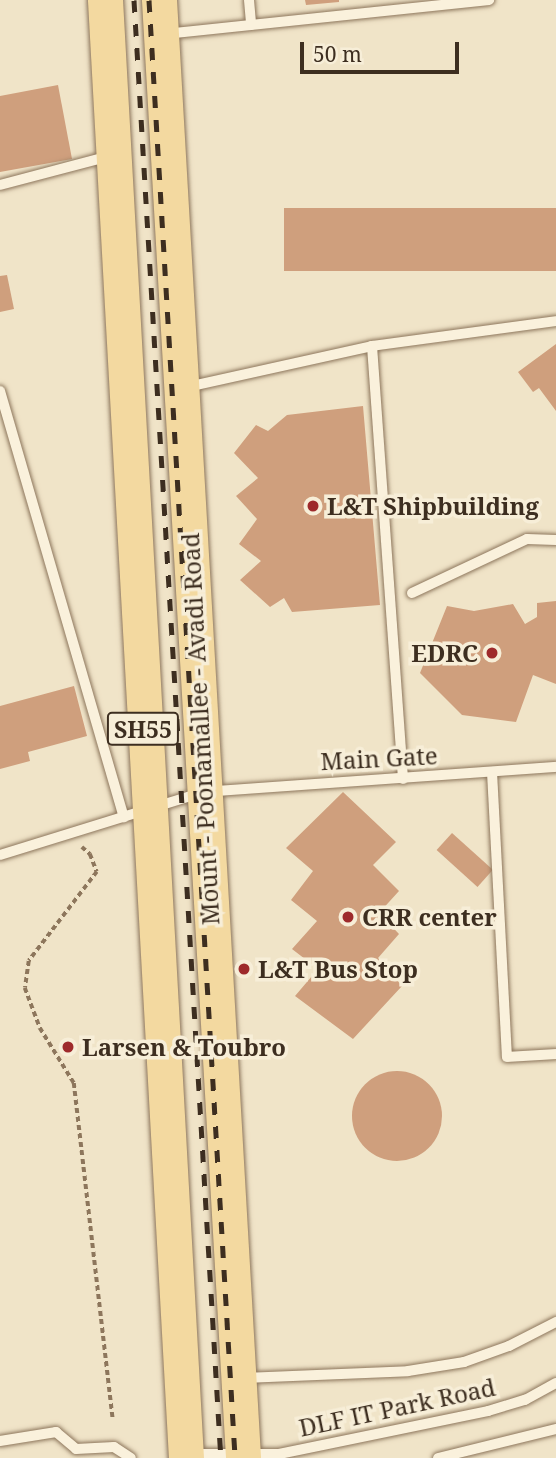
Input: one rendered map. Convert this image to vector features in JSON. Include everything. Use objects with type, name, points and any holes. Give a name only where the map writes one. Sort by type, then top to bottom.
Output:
[{"type":"main road","name":"SH55","points":[[105,0],[136,814],[186,1456]]},
{"type":"main road","name":"Mount - Poonamallee - Avadi Road","points":[[159,0],[243,1455]]},
{"type":"lane","points":[[249,0],[251,25]]},
{"type":"lane","points":[[161,35],[489,0]]},
{"type":"lane","points":[[0,185],[112,155]]},
{"type":"lane","points":[[181,388],[372,346],[556,321]]},
{"type":"lane","points":[[372,346],[403,779]]},
{"type":"lane","points":[[0,391],[136,814]]},
{"type":"lane","points":[[412,593],[527,539],[556,540]]},
{"type":"lane","name":"Main Gate","points":[[0,855],[204,792],[556,767]]},
{"type":"lane","points":[[492,772],[506,1057],[556,1054]]},
{"type":"lane","points":[[238,1378],[408,1371],[464,1362],[509,1346],[556,1322]]},
{"type":"lane","name":"DLF IT Park Road","points":[[186,1456],[279,1454],[488,1411],[525,1400],[556,1383]]},
{"type":"lane","points":[[438,1458],[556,1429]]},
{"type":"lane","points":[[0,1441],[56,1432],[72,1453],[114,1447],[131,1458]]},
{"type":"path","points":[[66,835],[90,854],[97,872],[29,961],[25,988],[40,1028],[74,1083],[113,1419]]},
{"type":"building","points":[[305,0],[339,0],[339,2],[306,5]]},
{"type":"building","points":[[58,85],[72,159],[0,172],[0,96]]},
{"type":"building","points":[[284,208],[556,208],[556,271],[284,271]]},
{"type":"building","points":[[7,275],[14,309],[0,312],[0,276]]},
{"type":"building","points":[[556,344],[556,411],[539,388],[533,392],[518,372]]},
{"type":"building","points":[[363,406],[380,605],[292,612],[284,598],[270,607],[240,580],[261,561],[239,544],[257,519],[236,496],[258,478],[234,453],[256,425],[268,431],[287,415]]},
{"type":"building","name":"EDRC","points":[[556,601],[556,684],[533,675],[516,722],[462,715],[420,673],[447,606],[474,611],[513,604],[525,624],[537,617],[537,603]]},
{"type":"building","points":[[74,686],[87,736],[28,752],[30,761],[0,769],[0,706]]},
{"type":"building","name":"CRR center","points":[[343,792],[396,842],[373,865],[399,891],[379,913],[399,934],[378,958],[402,986],[353,1039],[295,996],[318,969],[292,949],[317,921],[291,900],[313,871],[286,848]]},
{"type":"building","points":[[452,833],[493,870],[477,887],[437,850]]},
{"type":"building","points":[[388,1071],[406,1071],[422,1078],[435,1091],[442,1107],[442,1125],[435,1141],[422,1154],[406,1161],[388,1161],[372,1154],[359,1141],[352,1125],[352,1107],[359,1091],[372,1078]]},
{"type":"railway","points":[[134,0],[221,1458]]},
{"type":"railway","points":[[149,0],[235,1458]]},
{"type":"place","name":"L&T Shipbuilding","points":[[313,506]]},
{"type":"place","name":"EDRC","points":[[492,653]]},
{"type":"place","name":"CRR center","points":[[348,917]]},
{"type":"place","name":"L&T Bus Stop","points":[[244,969]]},
{"type":"place","name":"Larsen & Toubro","points":[[68,1047]]}]
